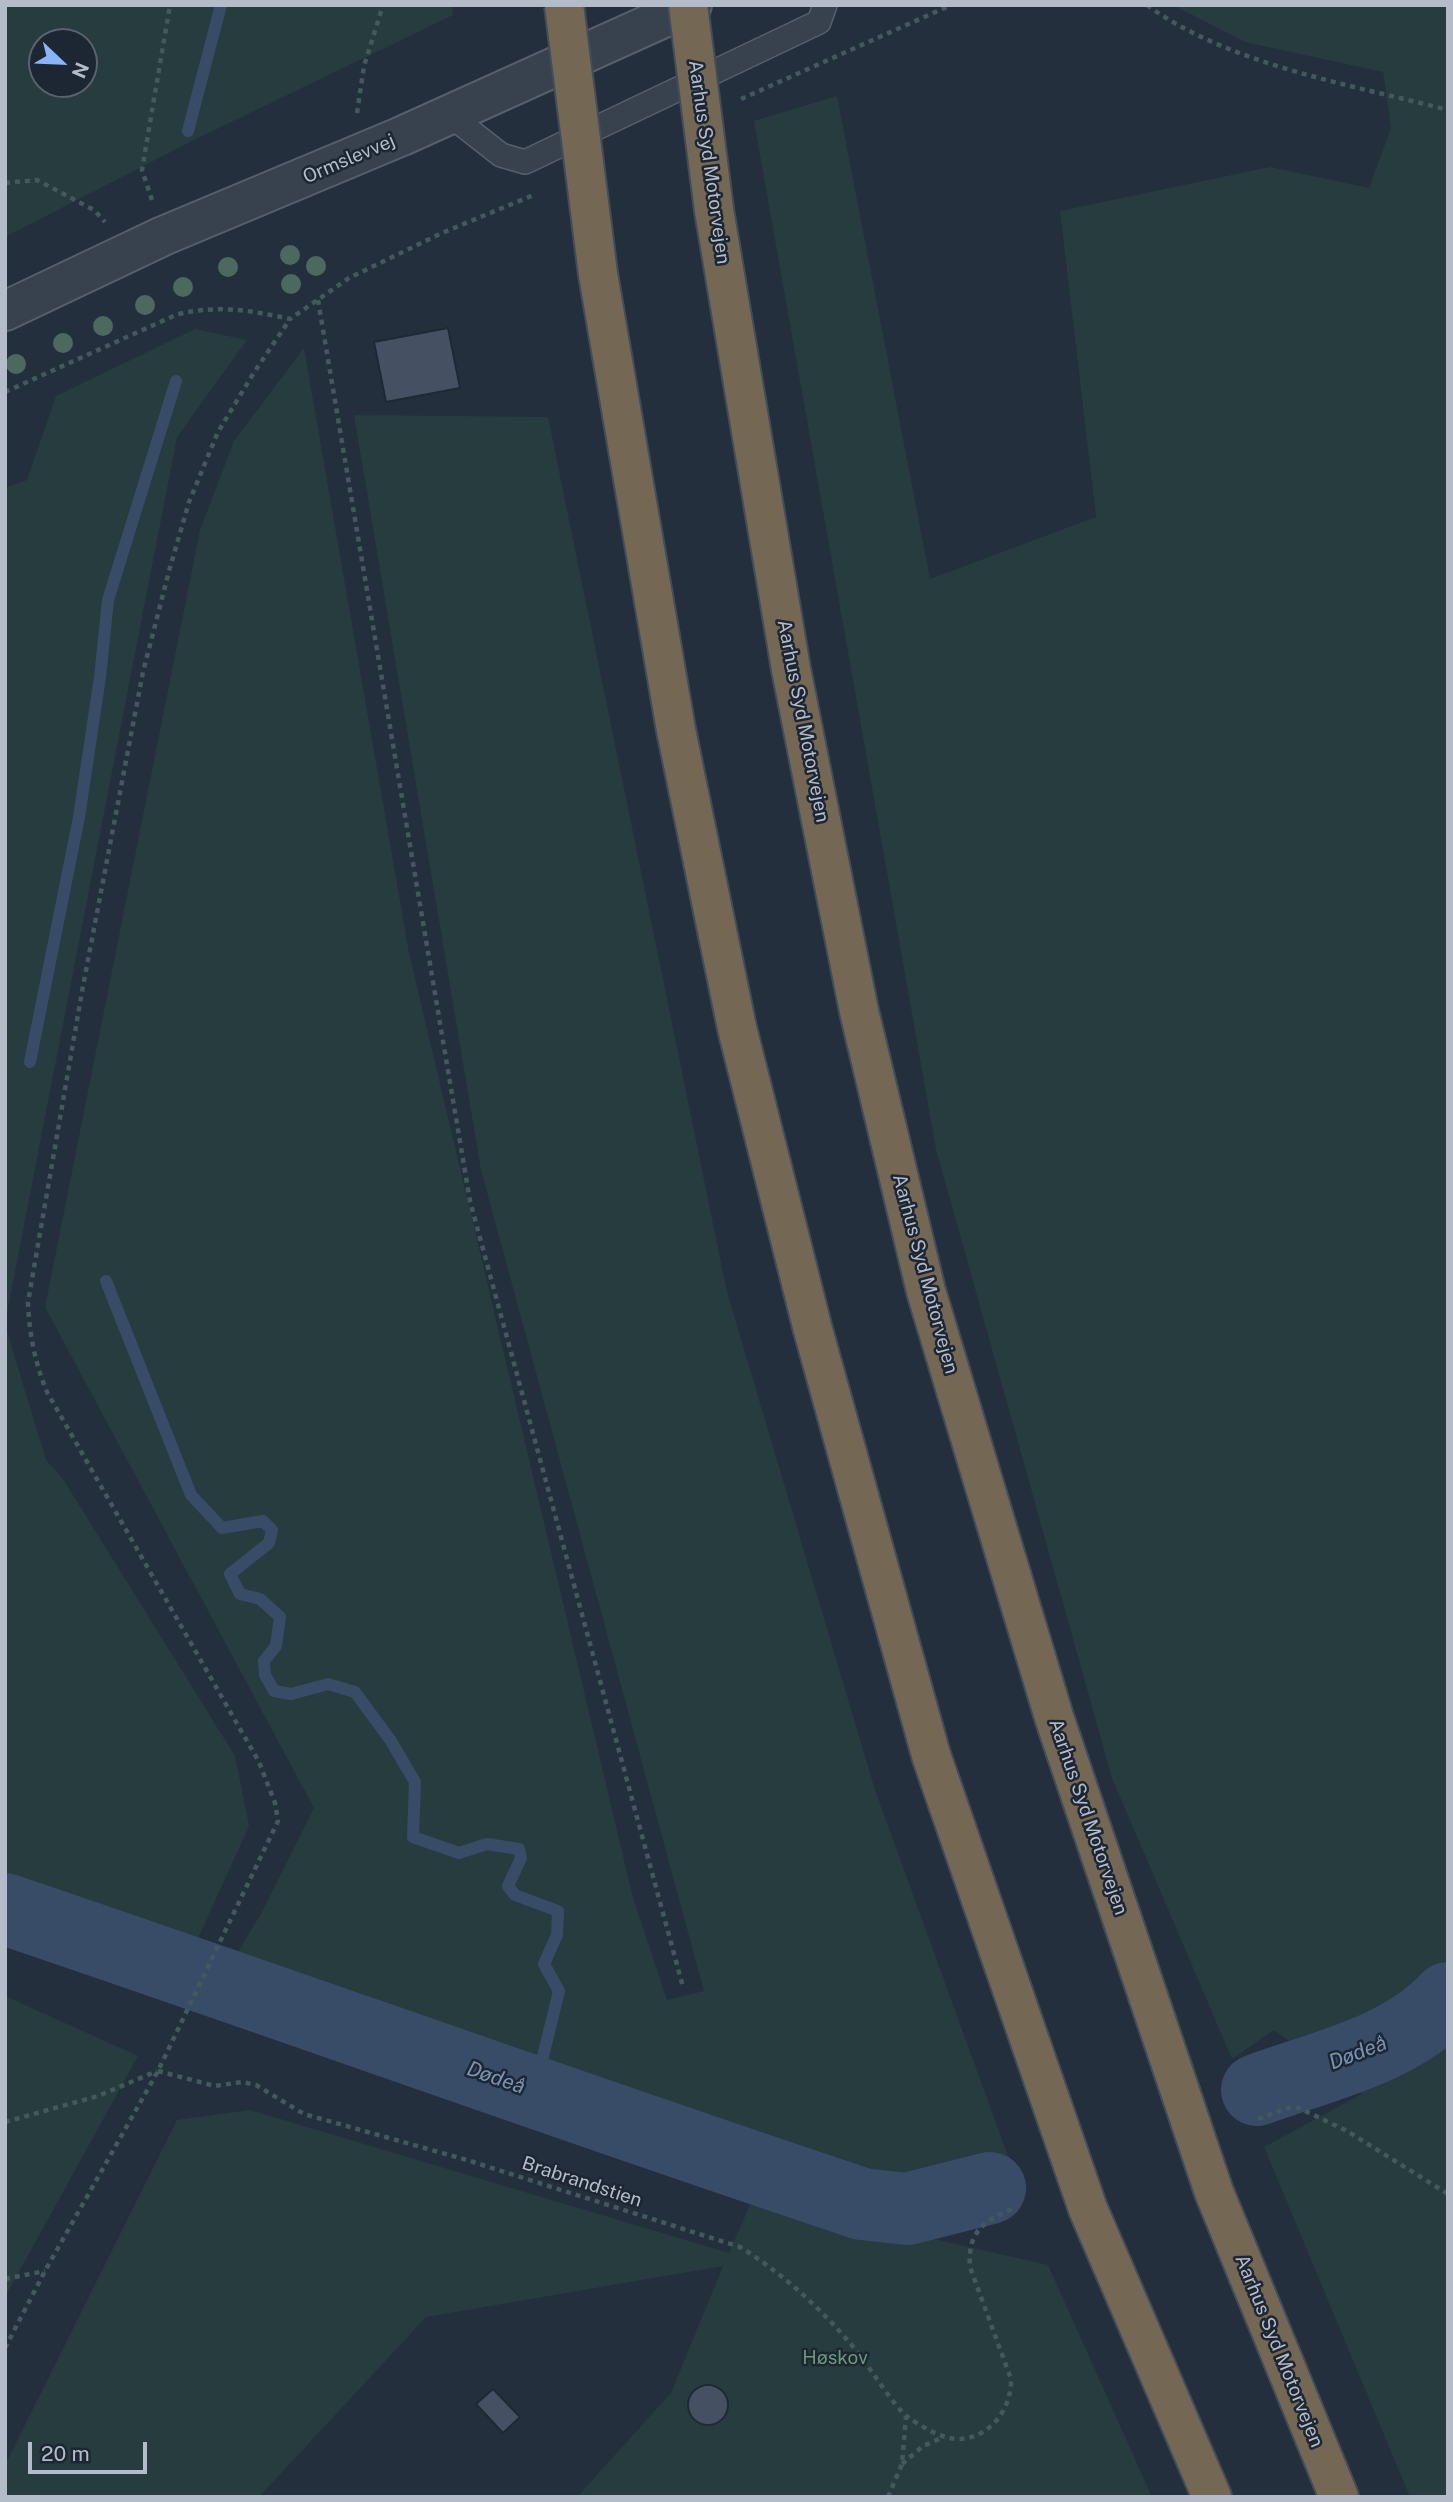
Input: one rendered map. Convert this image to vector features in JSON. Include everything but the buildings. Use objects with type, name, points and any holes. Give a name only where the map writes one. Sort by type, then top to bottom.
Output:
[{"type":"highway","points":[[564,5],[598,274],[676,730],[737,1028],[813,1329],[931,1755],[1088,2209],[1212,2497]]},
{"type":"highway","name":"Aarhus Syd Motorvejen","points":[[690,5],[714,210],[791,669],[859,1011],[926,1292],[1054,1717],[1209,2178],[1339,2497]]},
{"type":"street","name":"Ormslevvej","points":[[5,311],[147,243],[368,151],[690,5]]},
{"type":"lane","points":[[450,115],[501,155],[525,162],[819,22],[825,5]]},
{"type":"path","points":[[147,243],[142,170],[170,5]]},
{"type":"path","points":[[368,151],[357,118],[364,65],[383,5]]},
{"type":"path","points":[[737,101],[951,5]]},
{"type":"path","points":[[1147,5],[1198,36],[1250,59],[1448,110]]},
{"type":"path","points":[[5,183],[37,180],[94,210],[147,243]]},
{"type":"path","points":[[5,2348],[45,2271],[158,2071],[240,1906],[278,1821],[275,1803],[259,1762],[47,1392],[39,1372],[29,1327],[28,1302],[143,672],[188,502],[218,432],[253,373],[290,319],[349,278],[540,192]]},
{"type":"path","points":[[318,300],[470,1201],[683,1987]]},
{"type":"path","points":[[5,392],[178,314],[208,308],[235,307],[290,319]]},
{"type":"path","points":[[5,2122],[98,2096],[158,2071]]},
{"type":"path","name":"Brabrandstien","points":[[158,2071],[215,2086],[242,2081],[256,2085],[304,2114],[467,2160],[740,2247],[779,2271],[847,2339],[906,2416],[945,2437]]},
{"type":"path","points":[[1258,2119],[1298,2108],[1347,2131],[1448,2194]]},
{"type":"path","points":[[902,2464],[923,2446],[945,2437],[968,2438],[984,2430],[998,2420],[1012,2396],[1011,2379],[970,2267],[969,2247],[981,2226],[1016,2207]]},
{"type":"path","points":[[5,2279],[45,2271]]},
{"type":"path","points":[[888,2497],[902,2464],[906,2416]]},
{"type":"green space","points":[[5,5],[452,5],[453,15],[196,139],[5,237]]},
{"type":"green space","points":[[1173,5],[1448,5],[1448,2497],[1410,2497],[1264,2147],[1362,2094],[1274,2030],[1232,2059],[1112,1778],[936,1149],[754,121],[837,96],[930,579],[1096,517],[1060,211],[1270,167],[1369,188],[1391,128],[1383,72],[1245,42]]},
{"type":"green space","points":[[195,329],[247,340],[177,437],[5,1323],[5,488],[27,480],[56,396]]},
{"type":"green space","points":[[304,348],[409,953],[633,1898],[667,2000],[704,1991],[481,1170],[354,415],[548,417],[727,1292],[875,1790],[1009,2159],[940,2188],[739,2134],[231,1964],[262,1912],[314,1808],[45,1307],[200,530],[234,441]]},
{"type":"green space","points":[[5,1325],[46,1460],[63,1479],[235,1756],[249,1826],[194,1947],[5,1925]]},
{"type":"green space","points":[[5,1996],[138,2056],[5,2297]]},
{"type":"green space","name":"Høskov","points":[[250,2110],[729,2253],[753,2198],[1048,2265],[1152,2497],[577,2497],[671,2393],[723,2266],[426,2317],[259,2497],[5,2497],[5,2465],[177,2120]]},
{"type":"waterway","points":[[188,131],[221,5]]},
{"type":"waterway","points":[[30,1062],[79,817],[100,677],[108,600],[176,381]]},
{"type":"waterway","points":[[106,1281],[191,1495],[222,1528],[263,1521],[272,1530],[269,1543],[230,1574],[240,1594],[260,1599],[280,1617],[276,1646],[264,1661],[265,1675],[274,1691],[291,1694],[328,1684],[355,1692],[391,1741],[415,1782],[413,1837],[459,1853],[487,1844],[519,1849],[521,1858],[508,1886],[515,1895],[558,1911],[557,1935],[544,1964],[559,1991],[534,2093]]},
{"type":"waterway","name":"Dødeå","points":[[5,1909],[862,2204],[907,2209],[990,2188]]},
{"type":"waterway","name":"Dødeå","points":[[1257,2090],[1384,2044],[1429,2016],[1448,1998]]}]
